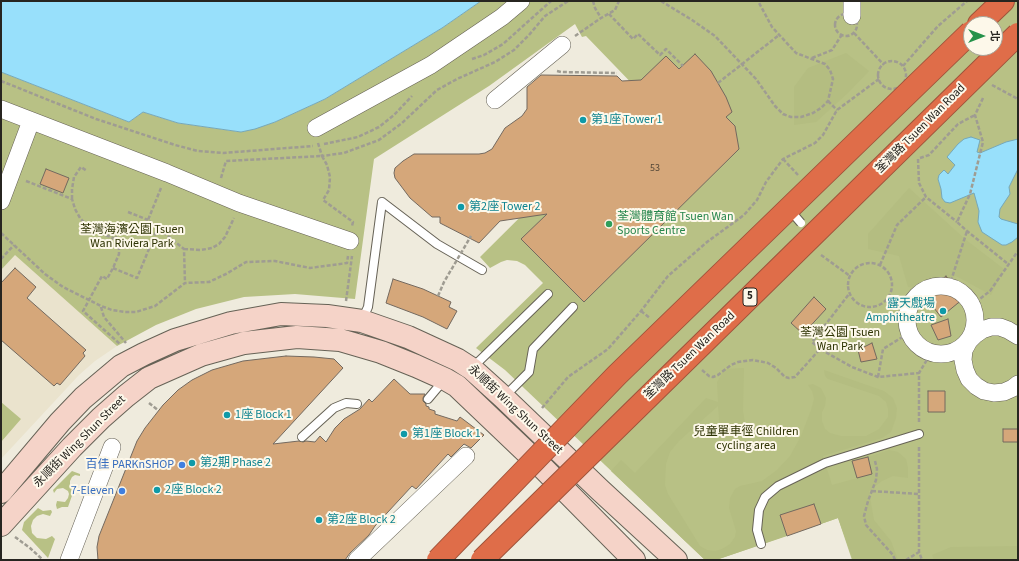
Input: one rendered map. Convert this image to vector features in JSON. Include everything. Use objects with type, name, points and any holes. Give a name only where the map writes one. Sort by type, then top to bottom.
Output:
[{"type":"highway","points":[[987,16],[1003,1]]},
{"type":"highway","name":"荃灣路 Tsuen Wan Road","points":[[482,560],[1018,34]]},
{"type":"highway","points":[[438,560],[617,375],[963,40]]},
{"type":"street","points":[[316,128],[431,65],[502,17],[521,1]]},
{"type":"street","points":[[495,100],[562,45]]},
{"type":"street","points":[[1,109],[167,173],[239,203],[352,245]]},
{"type":"street","points":[[1,201],[31,121]]},
{"type":"street","points":[[1018,336],[1000,327],[991,328],[982,330],[975,335],[969,341],[961,348],[952,353],[931,353],[922,349],[909,333],[907,323],[908,313],[917,296],[931,288],[940,286],[949,287],[962,294],[971,306],[975,320],[974,328],[969,341],[964,350],[963,360],[969,379],[984,391],[994,393],[1004,392],[1018,384]]},
{"type":"street","name":"永順街 Wing Shun Street","points":[[1,492],[60,422],[83,398],[121,366],[175,340],[231,323],[281,314],[327,316],[362,321],[408,337],[432,347],[472,369],[676,560]]},
{"type":"street","name":"永順街 Wing Shun Street","points":[[5,529],[72,447],[126,396],[149,378],[201,354],[244,343],[297,337],[340,340],[381,352],[445,379],[456,386],[507,433],[634,560]]},
{"type":"street","points":[[69,560],[112,446]]},
{"type":"street","points":[[357,560],[466,456]]},
{"type":"lane","points":[[362,321],[368,307],[382,202],[437,244],[482,270]]},
{"type":"lane","points":[[788,209],[813,236]]},
{"type":"lane","points":[[472,369],[548,294]]},
{"type":"lane","points":[[503,397],[529,372],[533,349],[573,308]]},
{"type":"lane","points":[[428,399],[445,379]]},
{"type":"lane","points":[[302,437],[334,408],[346,403],[357,404]]},
{"type":"lane","points":[[761,544],[757,530],[759,510],[765,497],[778,486],[825,463],[919,434]]},
{"type":"path","points":[[465,61],[484,55],[503,44],[551,1]]},
{"type":"path","points":[[216,193],[226,161],[322,156],[344,153],[379,140],[402,123],[437,90],[495,62],[514,50],[545,16],[568,1]]},
{"type":"path","points":[[593,1],[601,18]]},
{"type":"path","points":[[580,32],[615,10],[619,1]]},
{"type":"path","points":[[661,1],[715,36],[756,79],[775,106],[783,114],[791,117],[801,117],[813,113],[828,101],[833,79],[830,70],[825,64],[796,53],[772,27],[758,1]]},
{"type":"path","points":[[903,66],[938,26],[967,1]]},
{"type":"path","points":[[609,14],[633,39],[638,34],[660,55],[666,49],[683,66]]},
{"type":"path","points":[[854,33],[884,65]]},
{"type":"path","points":[[718,83],[779,35]]},
{"type":"path","points":[[812,58],[832,50],[841,36]]},
{"type":"path","points":[[890,62],[895,62],[903,66],[906,75],[903,84],[896,89],[888,89],[884,87],[879,79],[879,70],[884,65],[890,62]]},
{"type":"path","points":[[535,67],[552,69],[561,72],[617,73]]},
{"type":"path","points":[[541,408],[568,377],[608,349],[641,311],[668,276],[707,242],[744,215],[757,200],[766,182],[783,159],[815,143],[823,135],[838,110],[879,79]]},
{"type":"path","points":[[1,81],[96,119],[175,145],[198,151],[223,153],[311,146],[358,137],[379,127],[394,115],[413,95]]},
{"type":"path","points":[[989,84],[1018,99]]},
{"type":"path","points":[[918,159],[929,155],[958,124],[975,115],[983,96]]},
{"type":"path","points":[[828,101],[838,110]]},
{"type":"path","points":[[975,115],[983,142],[970,194],[957,222],[1008,264]]},
{"type":"path","points":[[322,156],[327,165],[330,177],[329,190],[323,200],[352,222],[352,245],[346,303]]},
{"type":"path","points":[[87,171],[81,167],[74,177],[72,199],[75,209],[87,226],[96,232],[116,240]]},
{"type":"path","points":[[148,220],[167,173]]},
{"type":"path","points":[[25,180],[72,199]]},
{"type":"path","points":[[880,265],[897,225],[926,197]]},
{"type":"path","points":[[128,212],[148,220],[184,249],[201,250],[212,248],[219,244],[231,224],[239,203]]},
{"type":"path","points":[[113,268],[137,278],[158,227]]},
{"type":"path","points":[[116,230],[116,240],[119,246],[119,254],[107,279],[102,276],[83,311],[120,344]]},
{"type":"path","points":[[949,287],[967,231]]},
{"type":"path","points":[[1,233],[45,274],[63,288],[89,301],[112,310],[136,312],[155,306],[185,283],[209,282],[246,262],[275,261],[310,268],[347,262],[352,245]]},
{"type":"path","points":[[438,296],[444,282],[471,236]]},
{"type":"path","points":[[1,259],[14,245]]},
{"type":"path","points":[[184,249],[185,283]]},
{"type":"path","points":[[971,306],[990,291],[1018,251]]},
{"type":"path","points":[[866,263],[880,265],[890,276],[892,283],[888,297],[883,303],[877,306],[862,306],[856,302],[850,294],[848,283],[850,276],[859,265],[866,263]]},
{"type":"path","points":[[850,294],[812,342],[820,349],[852,367],[878,377],[919,374]]},
{"type":"path","points":[[888,297],[912,303]]},
{"type":"path","points":[[101,306],[104,317],[125,342]]},
{"type":"path","points":[[641,311],[652,319]]},
{"type":"path","points":[[878,377],[883,349],[909,333]]},
{"type":"path","points":[[698,367],[709,376],[713,377],[738,362],[753,360],[776,368],[785,377],[789,378],[794,377],[820,349]]},
{"type":"path","points":[[922,560],[919,552],[919,374],[931,353]]},
{"type":"path","points":[[149,403],[158,410]]},
{"type":"path","points":[[872,449],[877,469],[876,480],[864,516],[866,525],[893,555],[895,560]]},
{"type":"path","points":[[872,492],[919,494]]},
{"type":"path","points":[[5,529],[43,560]]},
{"type":"path","points":[[906,560],[919,552]]},
{"type":"shaded area","points":[[15,254],[117,346],[95,361],[79,375],[1,459],[1,270]]},
{"type":"green space","name":"荃灣公園 Tsuen Wan Park","points":[[481,1],[1018,1],[1018,560],[852,560],[838,518],[716,560],[705,560],[505,370],[476,348],[543,283],[525,265],[517,261],[507,260],[490,268],[480,257],[643,95],[586,36],[582,37],[575,24],[489,86],[374,159],[355,299],[295,294],[244,297],[196,309],[156,325],[117,346],[15,255],[1,270],[1,72],[129,122],[143,112],[178,123],[241,132],[275,122],[325,99],[442,28]]},
{"type":"green space","points":[[846,53],[869,71],[849,92],[816,122],[794,125],[794,87],[808,68]]},
{"type":"green space","points":[[909,188],[966,240],[1004,269],[991,295],[956,276],[918,288],[908,287],[899,256],[868,249],[868,234]]},
{"type":"green space","points":[[744,368],[743,411],[746,428],[735,435],[720,433],[718,406],[679,441],[670,452],[666,464],[665,485],[668,494],[700,546],[707,550],[715,551],[730,544],[735,537],[736,531],[729,508],[730,498],[735,489],[740,486],[762,481],[777,470],[790,456],[801,436],[814,399],[812,391],[808,385],[813,384],[821,388],[826,398],[825,406],[822,412],[822,421],[825,429],[830,433],[841,436],[866,436],[879,429],[888,417],[886,402],[879,396],[828,379],[825,376],[824,370],[884,391],[893,398],[897,408],[896,418],[891,432],[882,438],[823,456],[832,485],[872,474],[868,457],[889,450],[898,452],[906,459],[908,478],[893,476],[882,481],[869,491],[874,520],[891,541],[898,560],[853,560],[838,518],[821,524],[814,504],[780,515],[787,536],[716,560],[705,560],[611,471],[621,460],[635,473],[706,398],[718,402],[717,382],[725,369]]},
{"type":"green space","points":[[1,402],[21,419],[1,442]]},
{"type":"green space","points":[[72,471],[80,474],[80,476],[75,475],[70,481],[70,486],[74,490],[68,507],[57,509],[57,501],[65,502],[69,494],[68,491],[63,488],[57,489],[54,493],[53,490]]},
{"type":"green space","points":[[38,508],[43,511],[51,510],[52,512],[50,516],[43,514],[37,516],[33,520],[31,526],[32,533],[37,538],[46,539],[52,536],[55,539],[48,558],[22,530],[24,522]]},
{"type":"green space","points":[[1018,546],[1018,560],[934,560],[932,555],[951,547]]},
{"type":"water","points":[[1,1],[481,1],[442,28],[325,99],[275,122],[241,132],[178,123],[143,112],[129,122],[1,72]]},
{"type":"water","points":[[971,137],[980,140],[977,152],[980,153],[1006,142],[1018,139],[1018,169],[1009,187],[1010,194],[1000,209],[999,217],[1018,224],[1018,237],[1006,245],[1002,245],[982,232],[978,222],[979,211],[974,193],[950,203],[945,202],[942,198],[938,179],[939,175],[944,170],[948,174],[955,165],[947,157],[964,139]]},
{"type":"building","points":[[695,54],[711,71],[726,97],[732,112],[726,117],[735,126],[739,149],[584,302],[521,239],[547,214],[500,221],[479,243],[440,223],[440,217],[432,217],[410,198],[395,178],[395,168],[414,154],[479,154],[485,153],[492,149],[505,128],[522,116],[527,109],[527,87],[541,75],[617,76],[622,81],[641,80],[666,56],[679,69]]},
{"type":"building","points":[[46,169],[69,178],[63,193],[40,184]]},
{"type":"building","points":[[15,268],[36,287],[27,298],[86,350],[83,353],[85,356],[60,385],[57,383],[54,386],[1,340],[1,283]]},
{"type":"building","name":"露天戲場 Amphitheatre","points":[[946,276],[958,289],[973,294],[958,303],[941,317],[927,299],[916,289],[931,286]]},
{"type":"building","points":[[393,279],[423,289],[451,302],[449,307],[457,311],[447,329],[423,317],[386,303]]},
{"type":"building","points":[[814,297],[826,309],[803,334],[791,323]]},
{"type":"building","points":[[948,319],[951,336],[938,340],[931,325]]},
{"type":"building","points":[[872,343],[877,359],[861,362],[858,350]]},
{"type":"building","points":[[286,356],[334,359],[343,368],[273,444],[299,441],[315,442],[320,436],[326,442],[335,428],[344,419],[360,409],[369,399],[372,402],[394,379],[410,394],[425,394],[423,401],[429,409],[435,411],[435,414],[457,421],[460,417],[484,435],[471,448],[464,444],[451,457],[448,454],[416,489],[412,486],[345,560],[98,560],[97,547],[99,536],[137,441],[163,405],[178,390],[192,380],[212,370],[243,361]]},
{"type":"building","points":[[928,391],[945,391],[945,412],[928,412]]},
{"type":"building","points":[[1003,429],[1018,429],[1018,442],[1003,442]]},
{"type":"building","points":[[868,457],[872,474],[857,478],[852,461]]},
{"type":"building","points":[[814,504],[821,524],[787,536],[780,515]]},
{"type":"place","name":"第1座 Tower 1","points":[[583,120]]},
{"type":"place","name":"第2座 Tower 2","points":[[461,207]]},
{"type":"place","name":"荃灣體育館 Tsuen Wan Sports Centre","points":[[609,224]]},
{"type":"place","name":"露天戲場 Amphitheatre","points":[[943,311]]},
{"type":"place","name":"1座 Block 1","points":[[227,415]]},
{"type":"place","name":"第1座 Block 1","points":[[404,434]]},
{"type":"place","name":"第2期 Phase 2","points":[[192,463]]},
{"type":"place","name":"百佳 PARKnSHOP","points":[[182,465]]},
{"type":"place","name":"2座 Block 2","points":[[157,490]]},
{"type":"place","name":"7-Eleven","points":[[122,491]]},
{"type":"place","name":"第2座 Block 2","points":[[319,520]]},
{"type":"park label","name":"荃灣海濱公園 Tsuen Wan Riviera Park","points":[[132,237]]},
{"type":"park label","name":"兒童單車徑 Children cycling area","points":[[746,439]]}]
